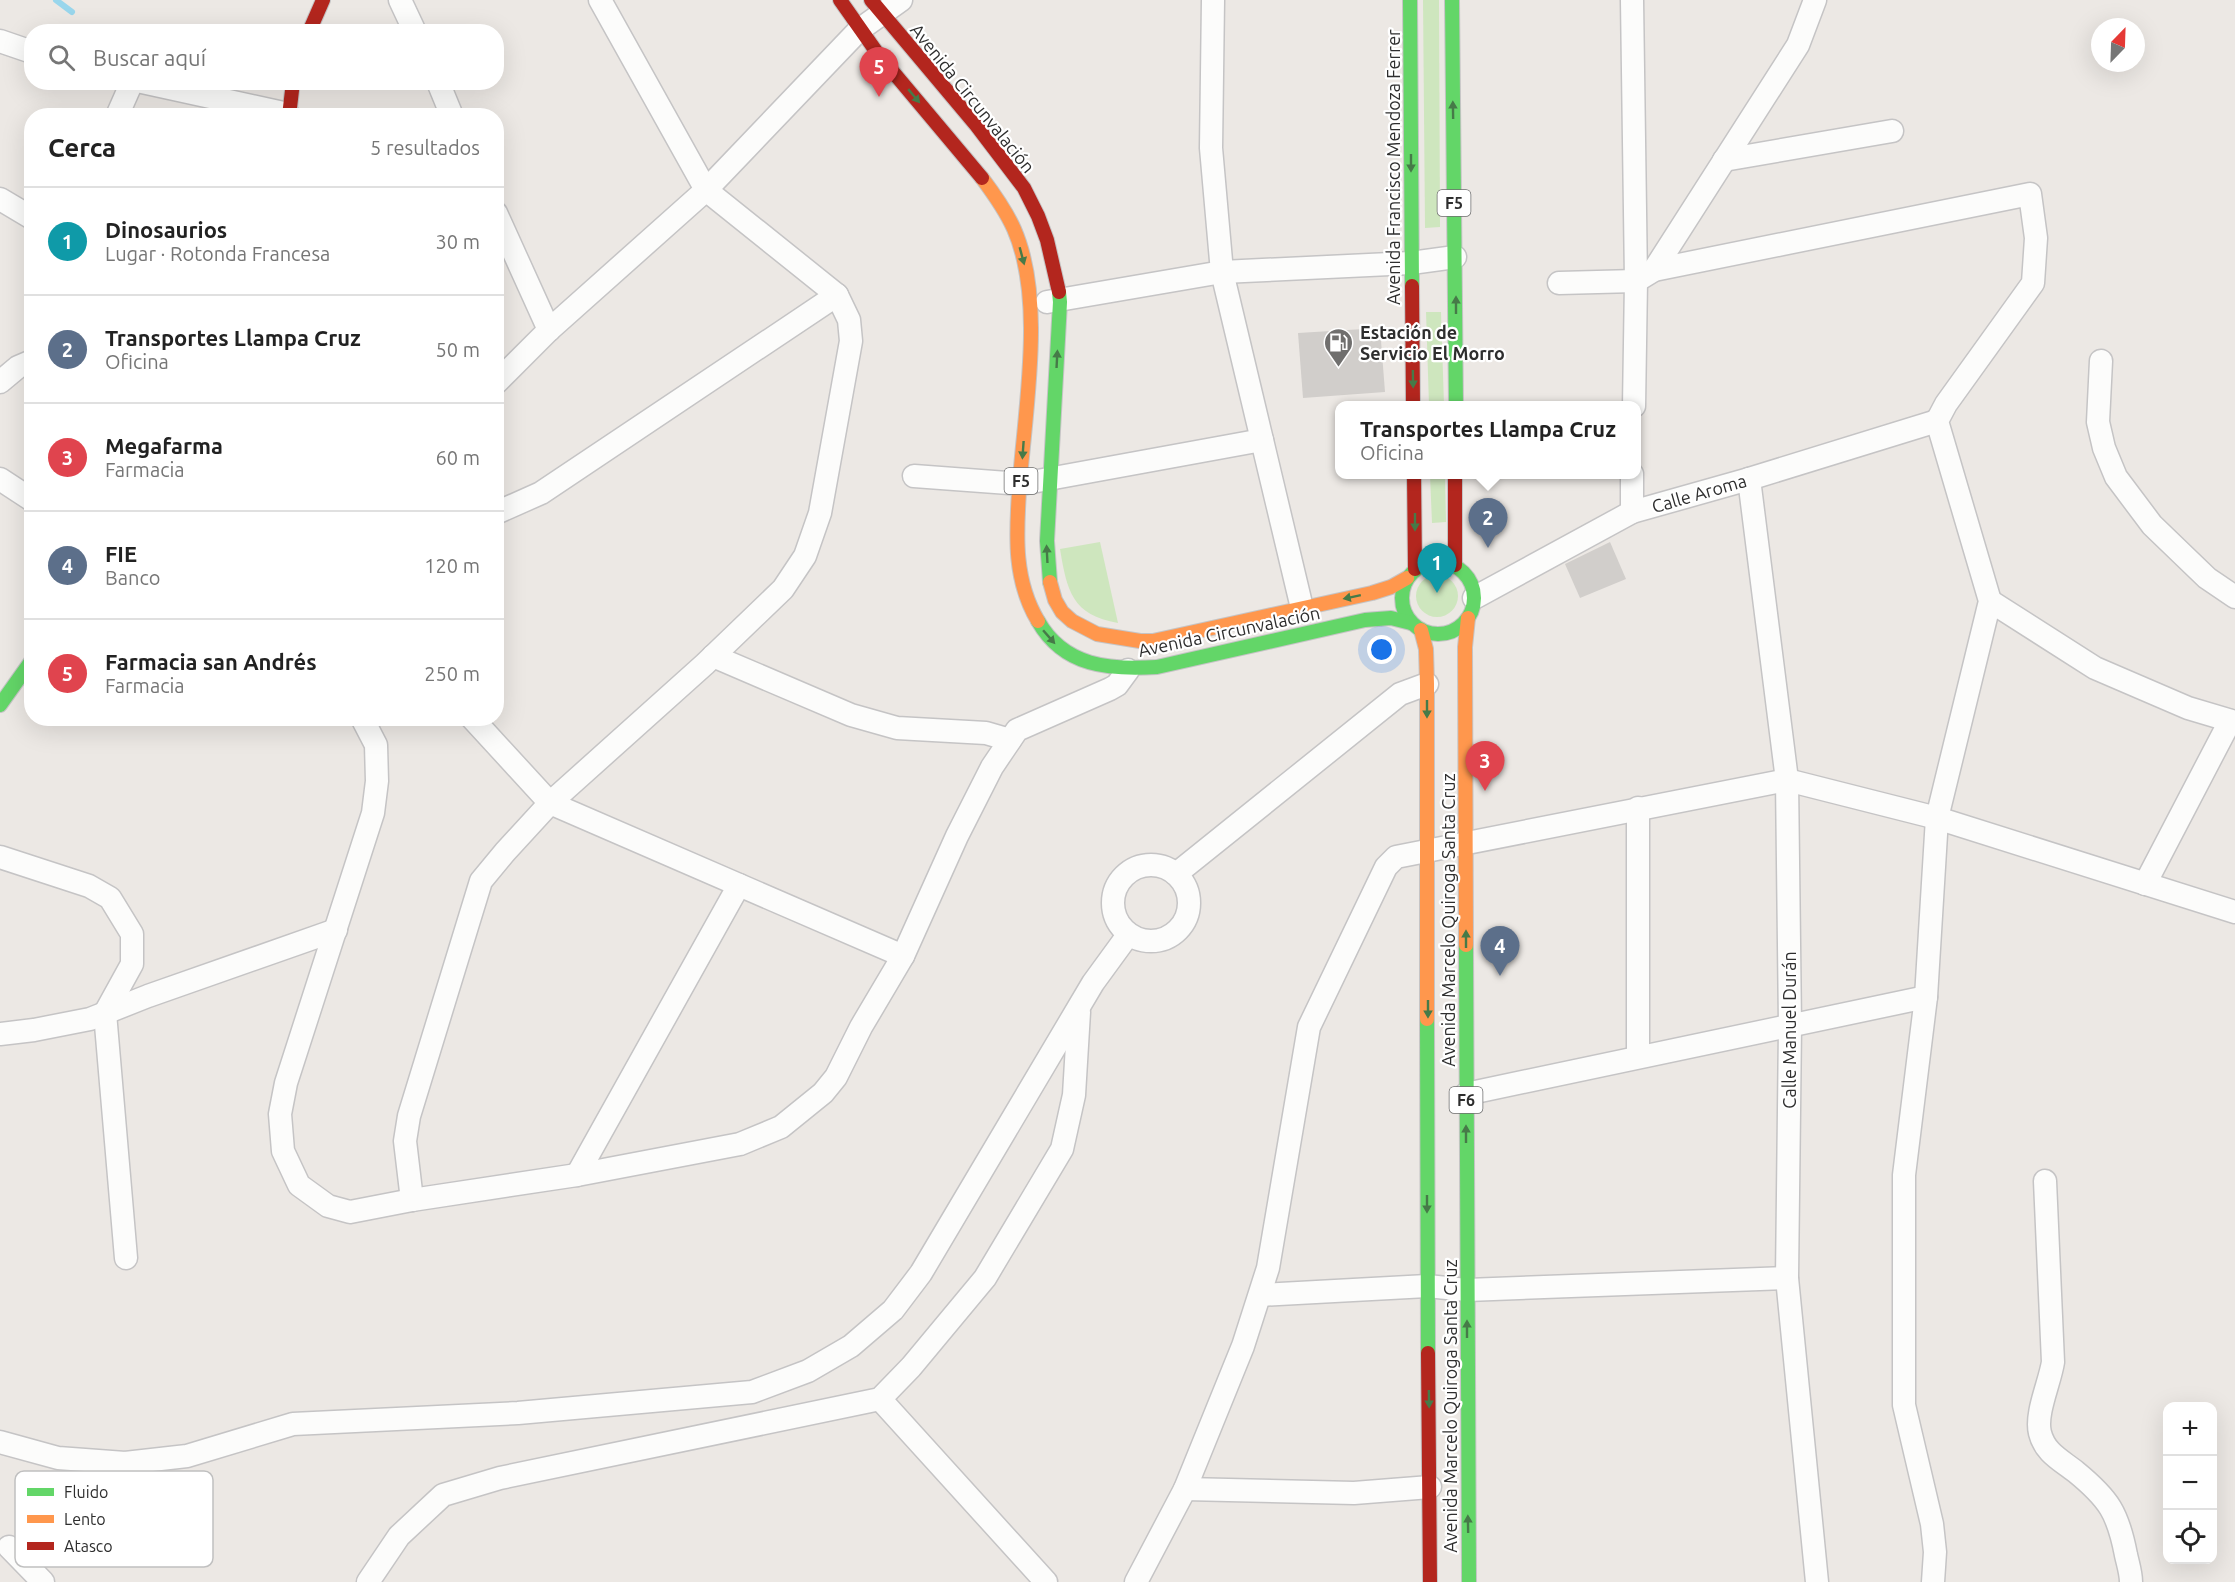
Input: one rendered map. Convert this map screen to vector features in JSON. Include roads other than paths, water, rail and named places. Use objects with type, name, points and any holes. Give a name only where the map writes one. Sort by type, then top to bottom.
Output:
[{"type":"main road","points":[[312,24],[323,0]]},
{"type":"main road","name":"Avenida Circunvalación","points":[[840,0],[859,30],[979,172],[1004,210],[1018,243],[1030,303],[1017,539],[1019,570],[1026,600],[1035,619],[1054,644],[1093,665],[1128,670],[1157,667],[1365,620],[1391,618],[1416,626]]},
{"type":"main road","name":"Avenida Francisco Mendoza Ferrer","points":[[1410,0],[1413,401]]},
{"type":"main road","name":"F5","points":[[1452,0],[1456,401]]},
{"type":"main road","name":"Avenida Circunvalación","points":[[877,8],[976,123],[1019,180],[1033,204],[1045,234],[1055,267],[1060,302],[1047,541],[1049,578],[1055,601],[1074,622],[1092,632],[1130,642],[1153,641],[1372,593],[1391,587],[1411,574]]},
{"type":"main road","points":[[289,108],[292,90]]},
{"type":"main road","points":[[1414,479],[1411,574],[1402,589],[1401,601],[1405,613],[1416,626]]},
{"type":"main road","points":[[1455,479],[1455,566],[1469,579],[1471,608]]},
{"type":"main road","name":"F5","points":[[1411,574],[1434,561],[1455,566]]},
{"type":"main road","name":"F5","points":[[1416,626],[1431,633],[1442,634],[1452,631],[1471,608]]},
{"type":"main road","name":"Avenida Marcelo Quiroga Santa Cruz","points":[[1469,1582],[1465,647],[1471,608]]},
{"type":"main road","name":"Avenida Marcelo Quiroga Santa Cruz","points":[[1416,626],[1426,649],[1427,684],[1427,1286],[1431,1487],[1430,1582]]},
{"type":"main road","points":[[1153,641],[1157,667]]},
{"type":"main road","points":[[0,705],[24,673]]},
{"type":"street","points":[[400,0],[411,24]]},
{"type":"street","points":[[412,1200],[405,1141],[409,1116],[482,881],[550,802],[713,656],[783,589],[805,556],[814,535],[851,341],[849,320],[837,295],[705,190],[600,0]]},
{"type":"street","points":[[504,375],[549,330],[705,190],[859,30],[877,8],[902,0]]},
{"type":"street","points":[[1213,0],[1211,148],[1222,272],[1302,608]]},
{"type":"street","points":[[1632,0],[1645,275],[1634,401]]},
{"type":"street","points":[[1645,275],[1724,160],[1798,45],[1815,0]]},
{"type":"street","points":[[0,41],[24,49]]},
{"type":"street","points":[[121,108],[128,90]]},
{"type":"street","points":[[177,90],[257,108]]},
{"type":"street","points":[[441,90],[449,108]]},
{"type":"street","points":[[1724,160],[1892,131]]},
{"type":"street","points":[[1559,283],[1645,275],[2030,194],[2036,238],[2033,283],[1946,404],[1937,421],[1990,601],[1937,818],[1926,997],[1905,1175],[1904,1406],[1932,1524],[1935,1552],[1933,1582]]},
{"type":"street","points":[[0,199],[24,213]]},
{"type":"street","points":[[504,231],[549,330]]},
{"type":"street","points":[[1030,303],[1060,302],[1222,272],[1411,263],[1455,257]]},
{"type":"street","points":[[504,509],[541,493],[837,295]]},
{"type":"street","points":[[2102,361],[2098,422],[2104,448],[2116,477],[2152,525],[2207,578],[2235,597]]},
{"type":"street","points":[[0,382],[24,364]]},
{"type":"street","name":"Calle Aroma","points":[[1471,608],[1632,512],[1749,479],[1937,421]]},
{"type":"street","points":[[914,476],[1021,484],[1262,440]]},
{"type":"street","points":[[0,479],[24,495]]},
{"type":"street","points":[[1632,479],[1632,512]]},
{"type":"street","name":"Calle Manuel Durán","points":[[1749,479],[1787,780],[1790,1026],[1787,1278],[1817,1582]]},
{"type":"street","points":[[1990,601],[2095,668],[2188,708],[2232,721],[2145,884]]},
{"type":"street","points":[[713,656],[851,715],[897,728],[986,733],[1010,740]]},
{"type":"street","points":[[366,726],[376,745],[377,781],[373,813],[286,1083],[280,1114],[284,1151],[298,1185],[328,1206],[350,1212],[412,1200],[577,1175],[740,1144],[781,1127],[823,1094],[836,1077],[861,1027],[903,956],[957,836],[992,767],[1017,730],[1110,689],[1117,685],[1128,670]]},
{"type":"street","points":[[1176,874],[1400,693],[1427,684]]},
{"type":"street","points":[[479,726],[550,802],[903,956]]},
{"type":"street","points":[[1136,1582],[1185,1489],[1243,1346],[1260,1295],[1268,1268],[1309,1027],[1386,867],[1396,857],[1466,841],[1787,780],[1937,818],[2235,912]]},
{"type":"street","points":[[1638,808],[1638,1056]]},
{"type":"street","points":[[0,857],[89,886],[110,898],[132,934],[132,964],[105,1013],[126,1258]]},
{"type":"street","points":[[1153,865],[1165,867],[1176,874],[1184,884],[1189,896],[1189,910],[1185,922],[1177,932],[1166,939],[1153,942],[1128,935],[1114,915],[1112,902],[1114,890],[1120,879],[1135,868],[1153,865]]},
{"type":"street","points":[[577,1175],[739,885]]},
{"type":"street","points":[[0,1034],[90,1019],[148,996],[336,930]]},
{"type":"street","points":[[0,1442],[58,1458],[125,1463],[187,1456],[293,1424],[518,1413],[752,1392],[808,1371],[852,1346],[893,1310],[921,1273],[1093,983],[1128,935]]},
{"type":"street","points":[[1466,1094],[1926,997]]},
{"type":"street","points":[[368,1582],[399,1536],[443,1495],[500,1478],[880,1399],[911,1367],[985,1278],[1062,1149],[1074,1095],[1079,1007]]},
{"type":"street","points":[[2045,1180],[2053,1362],[2050,1382],[2042,1402],[2039,1431],[2045,1448],[2106,1500],[2120,1525],[2131,1582]]},
{"type":"street","points":[[1260,1295],[1427,1286],[1467,1290],[1787,1278]]},
{"type":"street","points":[[880,1399],[1046,1582]]},
{"type":"street","points":[[1185,1489],[1354,1493],[1431,1487]]},
{"type":"street","points":[[9,1547],[15,1553]]},
{"type":"street","points":[[28,1567],[43,1582]]},
{"type":"waterway","points":[[56,0],[72,12]]},
{"type":"place","name":"Farmacia san Andrés","points":[[879,97]]},
{"type":"place","name":"Estación de Servicio El Morro","points":[[1339,368]]},
{"type":"place","name":"Transportes Llampa Cruz","points":[[1488,548]]},
{"type":"place","name":"Dinosaurios","points":[[1437,593]]},
{"type":"place","name":"Megafarma","points":[[1485,791]]},
{"type":"place","name":"FIE","points":[[1500,976]]}]
